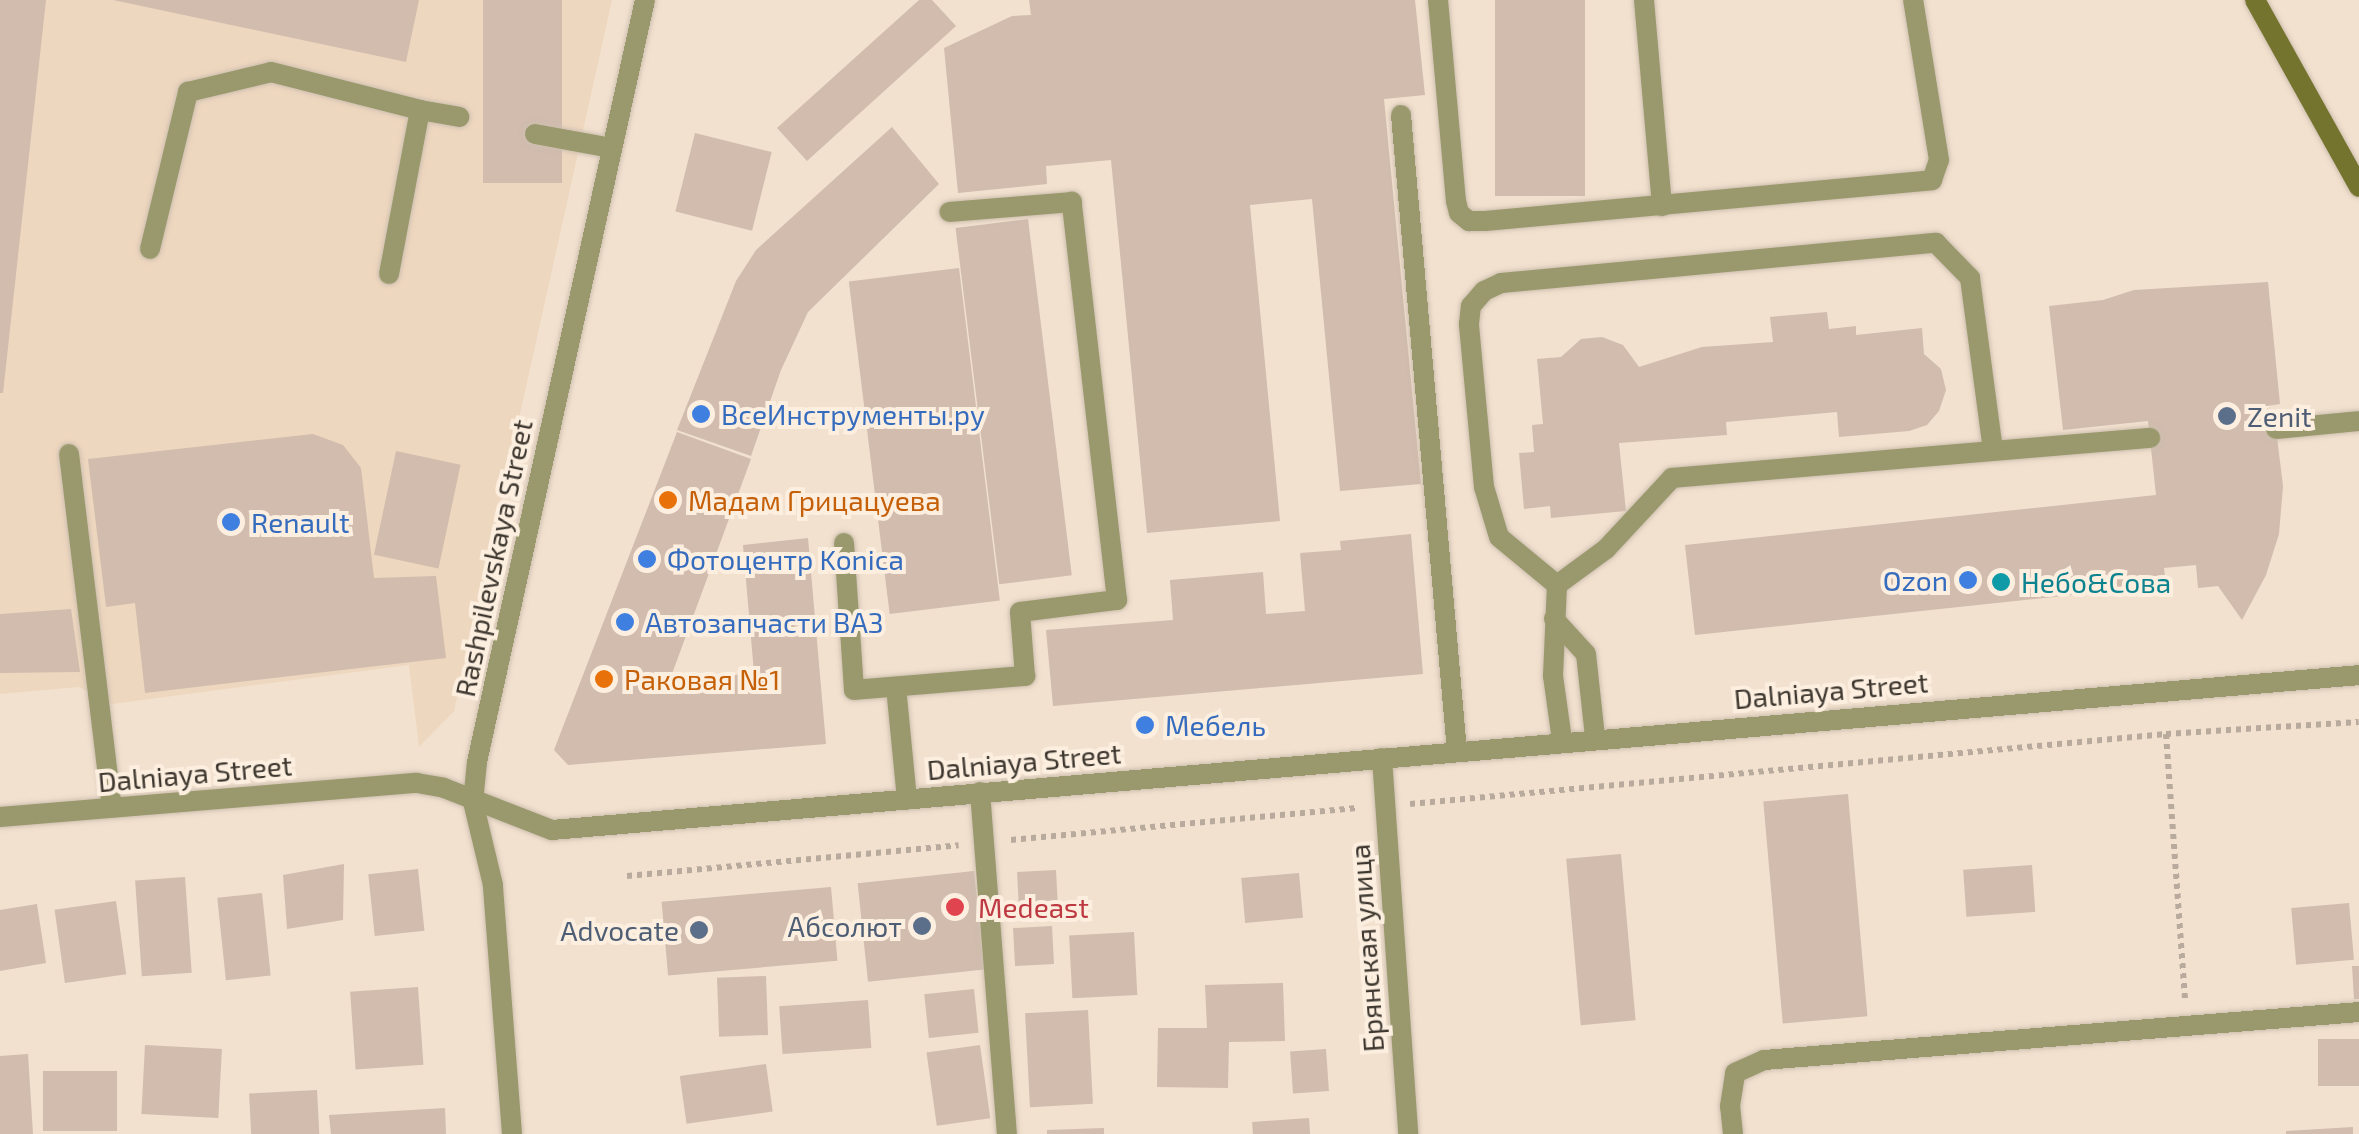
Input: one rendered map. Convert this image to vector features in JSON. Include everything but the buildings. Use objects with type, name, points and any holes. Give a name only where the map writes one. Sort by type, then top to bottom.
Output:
[{"type":"main road","points":[[2256,0],[2359,187]]},
{"type":"street","name":"Rashpilevskaya Street","points":[[512,1134],[492,885],[473,802],[486,720],[645,0]]},
{"type":"street","points":[[1438,0],[1459,213],[1469,220],[1485,221],[1932,180],[1939,160],[1913,0]]},
{"type":"street","points":[[1644,0],[1662,206]]},
{"type":"street","points":[[150,249],[188,92],[271,72],[460,118]]},
{"type":"street","points":[[390,274],[420,110]]},
{"type":"street","points":[[1401,115],[1457,751]]},
{"type":"street","points":[[535,134],[611,148]]},
{"type":"street","points":[[844,544],[854,690],[1024,676],[1020,612],[1118,600],[1072,202],[950,212]]},
{"type":"street","points":[[1557,585],[1499,537],[1484,486],[1469,324],[1471,306],[1484,292],[1501,283],[1936,243],[1970,278],[1993,450]]},
{"type":"street","points":[[2276,429],[2359,421]]},
{"type":"street","points":[[1562,740],[1553,676],[1557,585],[1606,549],[1672,478],[2150,438]]},
{"type":"street","points":[[69,454],[112,807]]},
{"type":"street","points":[[1554,619],[1589,646],[1595,737]]},
{"type":"street","name":"Dalniaya Street","points":[[0,817],[417,783],[444,788],[552,830],[1595,737],[2359,675]]},
{"type":"street","points":[[896,686],[907,799]]},
{"type":"street","name":"Брянская улица","points":[[1382,758],[1382,806],[1408,1134]]},
{"type":"street","points":[[980,792],[1007,1134]]},
{"type":"street","points":[[1733,1134],[1730,1106],[1735,1074],[1764,1060],[2359,1012]]},
{"type":"path","points":[[627,876],[2166,734],[2359,722]]},
{"type":"path","points":[[2166,734],[2186,1027]]},
{"type":"shaded area","points":[[0,0],[612,0],[454,711],[419,747],[409,665],[112,704],[79,687],[0,694]]},
{"type":"place","name":"ВсеИнструменты.ру","points":[[701,414]]},
{"type":"place","name":"Zenit","points":[[2227,416]]},
{"type":"place","name":"Мадам Грицацуева","points":[[668,500]]},
{"type":"place","name":"Renault","points":[[231,522]]},
{"type":"place","name":"Фотоцентр Konica","points":[[647,559]]},
{"type":"place","name":"Ozon","points":[[1968,580]]},
{"type":"place","name":"Небо&Сова","points":[[2001,582]]},
{"type":"place","name":"Автозапчасти ВАЗ","points":[[625,622]]},
{"type":"place","name":"Раковая №1","points":[[604,679]]},
{"type":"place","name":"Мебель","points":[[1145,725]]},
{"type":"place","name":"Medeast","points":[[955,907]]},
{"type":"place","name":"Абсолют","points":[[922,926]]},
{"type":"place","name":"Advocate","points":[[699,930]]}]
